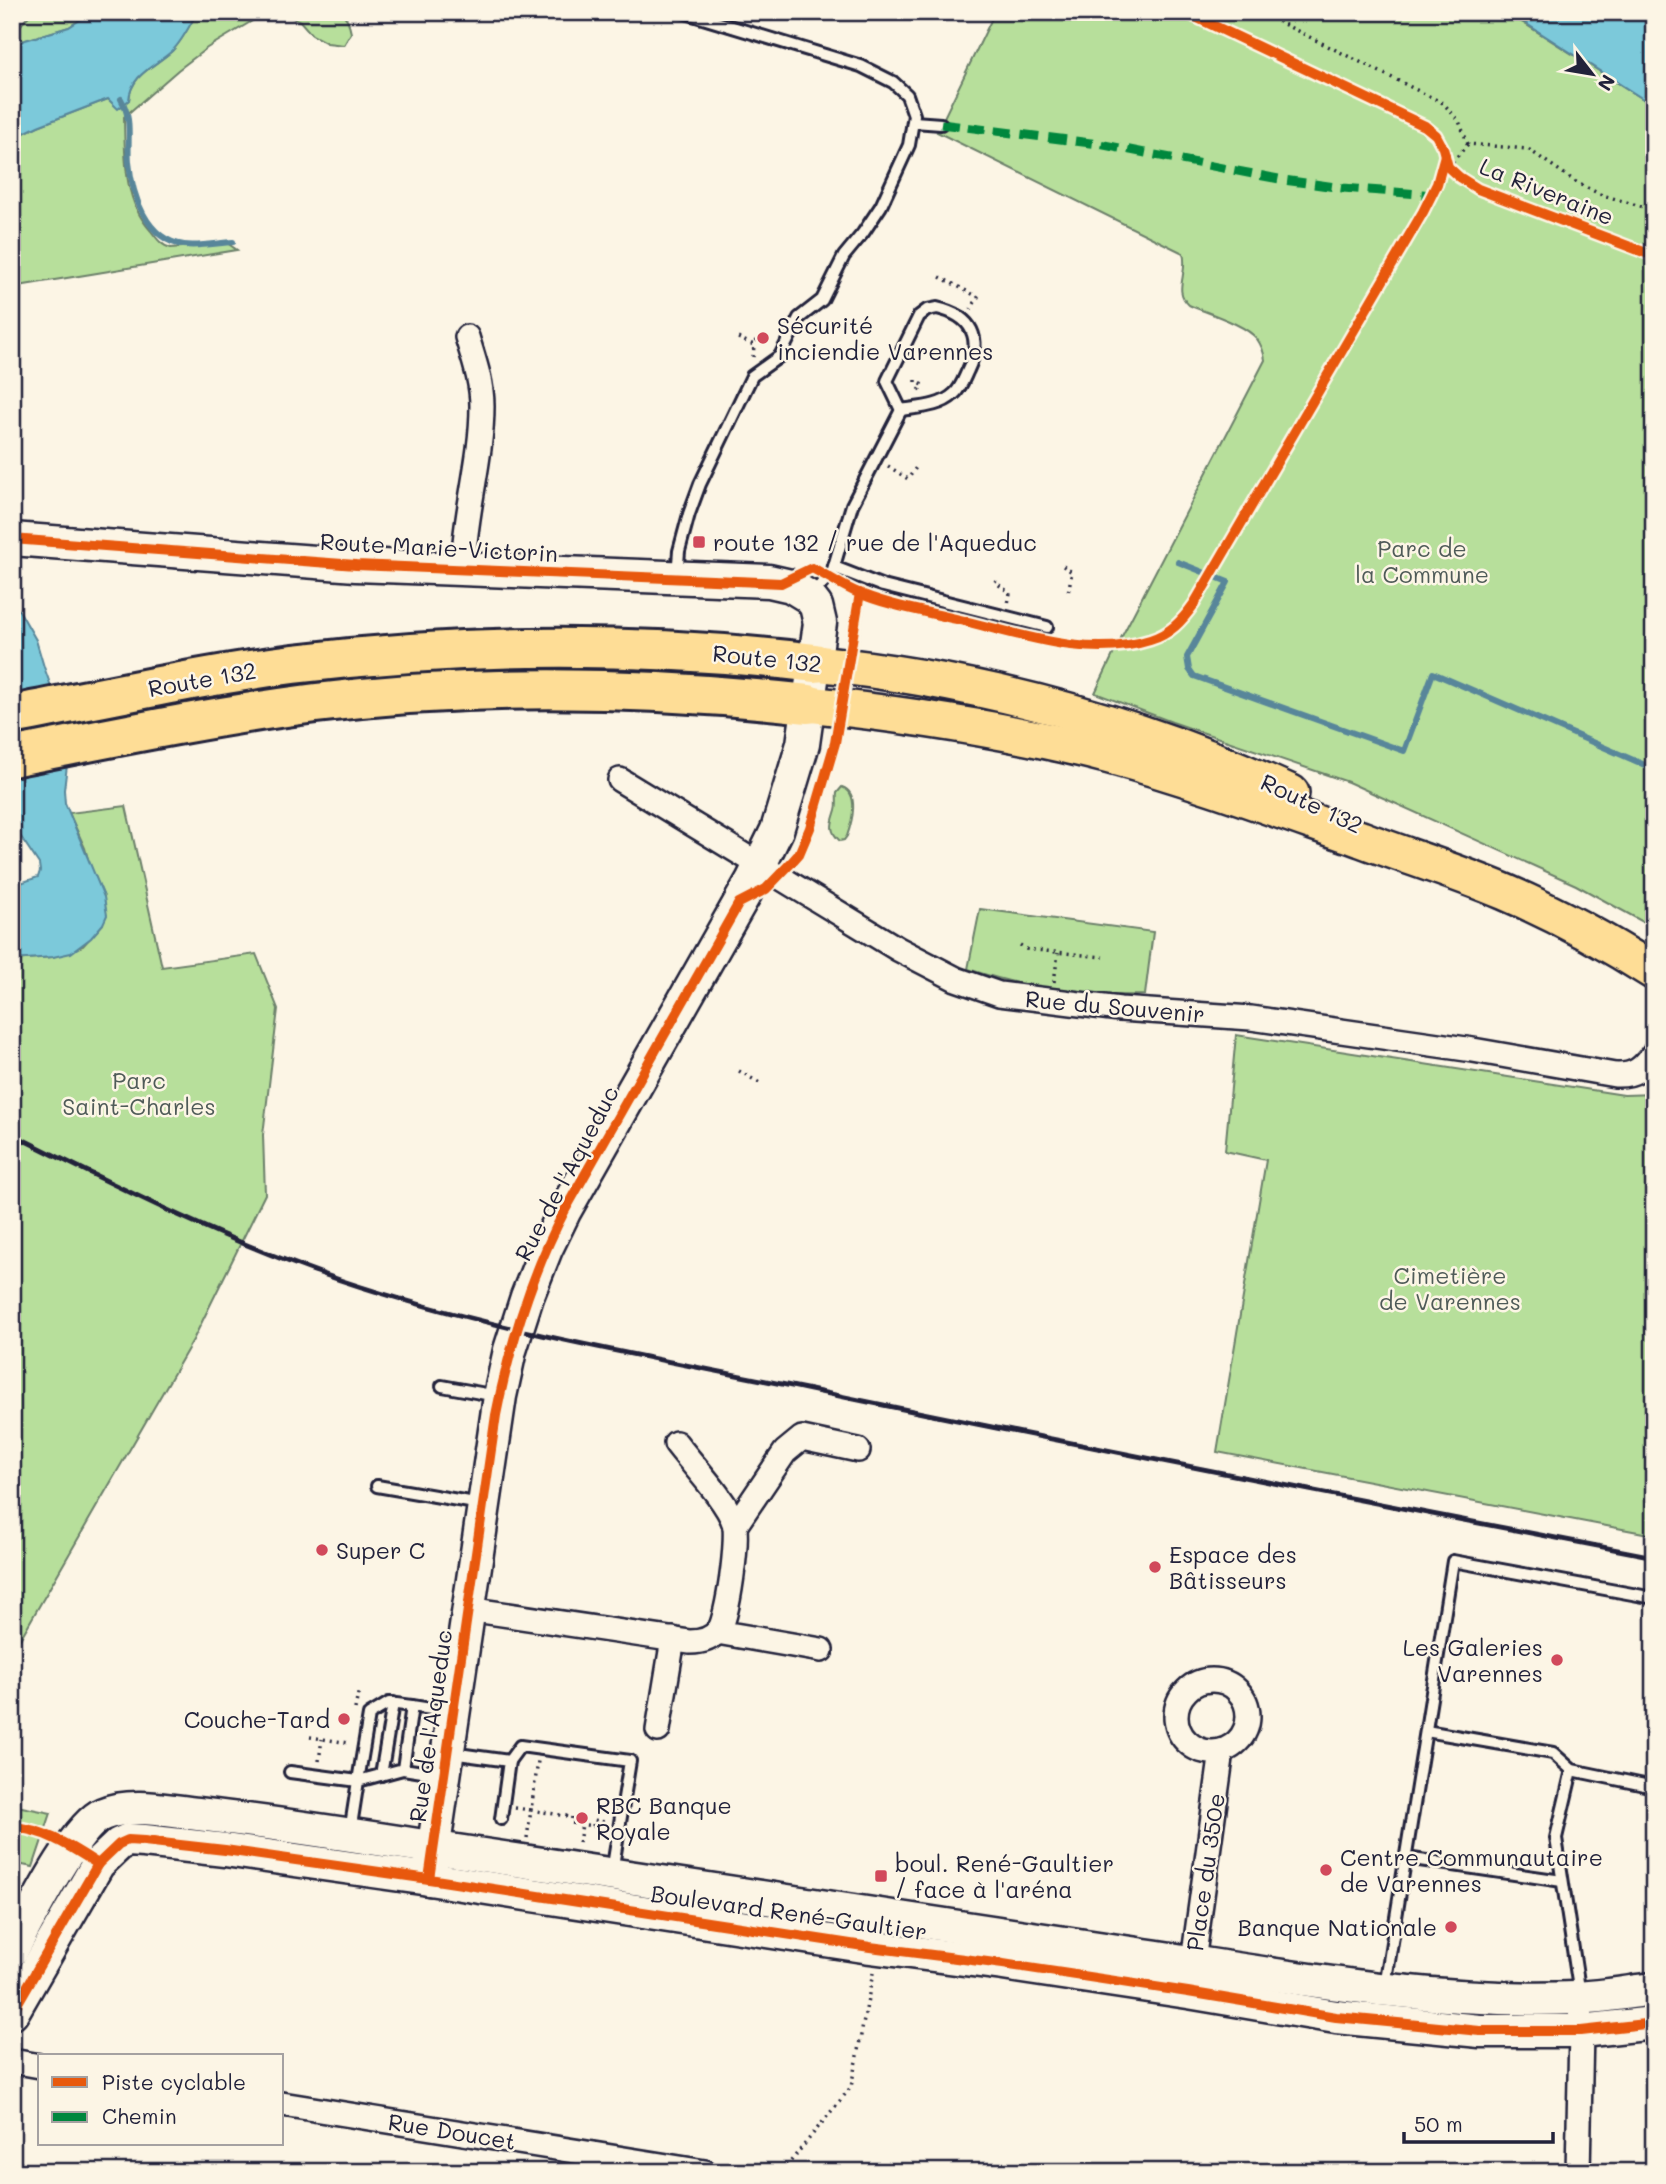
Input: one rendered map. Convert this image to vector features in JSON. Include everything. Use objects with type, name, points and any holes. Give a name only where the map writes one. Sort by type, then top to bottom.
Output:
[{"type":"highway","name":"Route 132","points":[[12,715],[242,671],[370,656],[461,649],[654,649],[815,663]]},
{"type":"highway","name":"Route 132","points":[[12,757],[234,715],[317,703],[481,690],[581,689],[714,694],[808,704]]},
{"type":"main road","name":"Route 132","points":[[815,663],[879,671],[993,692],[1131,729],[1197,753],[1273,785],[1533,905],[1654,972]]},
{"type":"main road","name":"Route 132","points":[[808,704],[987,729],[1108,756],[1238,796],[1487,885]]},
{"type":"street","points":[[463,570],[464,543],[482,407],[478,376],[467,337]]},
{"type":"street","name":"Route Marie-Victorin","points":[[12,539],[293,561],[769,581],[791,586],[809,597]]},
{"type":"street","points":[[808,704],[820,623],[816,606],[809,597]]},
{"type":"street","name":"Rue de l'Aqueduc","points":[[429,1879],[500,1396],[510,1350],[527,1297],[555,1230],[761,865],[777,830],[790,789],[803,744],[808,704]]},
{"type":"street","name":"Rue du Souvenir","points":[[620,780],[898,949],[948,975],[999,994],[1120,1009],[1251,1018],[1473,1049],[1615,1075],[1637,1072],[1654,1053]]},
{"type":"street","points":[[735,1526],[785,1452],[802,1438],[858,1450]]},
{"type":"street","points":[[468,1609],[696,1642],[708,1639],[717,1632],[725,1614],[736,1544],[735,1526],[727,1509],[676,1443]]},
{"type":"street","points":[[717,1632],[821,1650]]},
{"type":"street","points":[[658,1730],[673,1639]]},
{"type":"street","name":"Place du 350e","points":[[1190,1977],[1222,1751]]},
{"type":"street","name":"Boulevard René-Gaultier","points":[[12,1950],[74,1841],[89,1823],[102,1814],[125,1809],[148,1809],[240,1819],[612,1874],[1005,1950],[1190,1977],[1485,1998],[1580,1998],[1654,1989]]},
{"type":"street","name":"Boulevard René-Gaultier","points":[[12,2013],[98,1864],[108,1852],[128,1840],[225,1850],[429,1879],[878,1948],[1005,1950]]},
{"type":"street","name":"Boulevard René-Gaultier","points":[[1190,1977],[1336,2017],[1480,2031],[1581,2032],[1654,2023]]},
{"type":"street","points":[[1379,2021],[1384,1989]]},
{"type":"street","points":[[1578,2172],[1580,1998]]},
{"type":"street","points":[[12,2061],[38,2066]]},
{"type":"street","name":"Rue Doucet","points":[[284,2104],[705,2172]]},
{"type":"lane","points":[[677,578],[679,551],[700,484],[752,376],[780,356],[799,318],[822,300],[844,256],[881,206],[909,145],[914,122],[911,104],[906,95],[893,82],[878,73],[845,60],[683,12]]},
{"type":"lane","points":[[914,122],[941,124]]},
{"type":"lane","points":[[932,309],[946,311],[966,323],[972,332],[976,348],[973,359],[954,394],[942,402],[901,410],[887,381],[919,316],[932,309]]},
{"type":"lane","points":[[809,597],[834,568],[852,505],[901,410]]},
{"type":"lane","points":[[834,568],[883,586],[1046,627]]},
{"type":"lane","points":[[442,1386],[500,1396]]},
{"type":"lane","points":[[377,1486],[484,1505]]},
{"type":"lane","points":[[1384,1989],[1453,1561],[1654,1598]]},
{"type":"lane","points":[[349,1835],[369,1715],[389,1703],[453,1712]]},
{"type":"lane","points":[[381,1775],[393,1703]]},
{"type":"lane","points":[[403,1769],[412,1706]]},
{"type":"lane","points":[[1426,1731],[1553,1753],[1572,1770],[1654,1787]]},
{"type":"lane","points":[[501,1819],[509,1761],[520,1746],[630,1761],[612,1874]]},
{"type":"lane","points":[[290,1772],[358,1781],[403,1769],[509,1761]]},
{"type":"lane","points":[[1572,1770],[1556,1838],[1580,1998]]},
{"type":"lane","points":[[1406,1858],[1562,1881]]},
{"type":"path","points":[[1259,12],[1443,103],[1459,121],[1468,144]]},
{"type":"path","points":[[1445,165],[1468,144],[1528,149],[1579,184],[1602,195],[1651,209],[1654,194]]},
{"type":"path","points":[[940,277],[978,297],[971,309]]},
{"type":"path","points":[[738,338],[754,345],[757,341]]},
{"type":"path","points":[[916,380],[922,387]]},
{"type":"path","points":[[894,469],[908,479],[917,466]]},
{"type":"path","points":[[1063,566],[1072,572],[1068,593]]},
{"type":"path","points":[[996,580],[995,582],[1010,593],[1009,597]]},
{"type":"path","points":[[1020,944],[1026,949],[1103,957]]},
{"type":"path","points":[[1053,989],[1058,953]]},
{"type":"path","points":[[739,1070],[763,1085]]},
{"type":"path","points":[[355,1712],[359,1689]]},
{"type":"path","points":[[310,1737],[350,1743],[352,1732]]},
{"type":"path","points":[[317,1776],[323,1739]]},
{"type":"path","points":[[527,1839],[539,1755]]},
{"type":"path","points":[[531,1810],[572,1817],[571,1823],[593,1826],[594,1820],[607,1822],[605,1831]]},
{"type":"path","points":[[578,1846],[582,1824]]},
{"type":"path","points":[[782,2172],[851,2087],[878,1948]]},
{"type":"green space","points":[[32,12],[92,12],[69,27],[12,44],[12,35]]},
{"type":"green space","points":[[197,12],[267,12],[207,48],[124,117],[127,177],[135,206],[142,219],[165,246],[171,248],[227,243],[237,250],[12,287],[12,139],[108,99],[118,108],[129,100],[139,77],[176,47]]},
{"type":"green space","points":[[267,12],[342,12],[351,33],[344,45],[327,43],[312,35],[300,21],[284,14]]},
{"type":"green space","name":"Parc de la Commune","points":[[995,12],[1506,12],[1654,106],[1654,928],[1576,885],[1348,782],[1095,693],[1265,357],[1257,339],[1251,334],[1235,324],[1189,305],[1184,299],[1181,287],[1183,253],[937,132]]},
{"type":"green space","points":[[842,787],[851,795],[853,809],[847,836],[840,841],[832,826],[837,808],[837,793]]},
{"type":"green space","name":"Parc Saint-Charles","points":[[126,806],[162,967],[256,954],[278,1009],[263,1135],[265,1194],[193,1340],[12,1653],[12,960],[53,957],[83,946],[103,924],[104,897],[69,813]]},
{"type":"green space","points":[[980,909],[1153,932],[1145,995],[1055,990],[968,969]]},
{"type":"green space","name":"Cimetière de Varennes","points":[[1236,1035],[1624,1095],[1654,1094],[1654,1535],[1217,1452],[1266,1160],[1225,1151]]},
{"type":"green space","points":[[12,1805],[51,1813],[33,1867],[12,1863]]},
{"type":"water","points":[[92,12],[197,12],[176,47],[139,77],[129,100],[118,109],[108,99],[12,139],[12,44],[69,27]]},
{"type":"water","points":[[1506,12],[1654,12],[1654,106],[1511,14]]},
{"type":"water","points":[[12,598],[36,640],[65,725],[68,757],[65,803],[104,897],[107,915],[91,938],[71,953],[12,960],[12,886],[38,877],[40,871],[39,864],[19,834],[12,815]]},
{"type":"waterway","points":[[121,99],[128,122],[129,162],[134,188],[143,214],[151,225],[160,235],[184,245],[233,242]]},
{"type":"waterway","points":[[1178,562],[1228,582],[1187,657],[1189,669],[1194,676],[1404,751],[1433,673],[1654,769]]},
{"type":"railway","points":[[12,1134],[133,1194],[256,1249],[340,1280],[455,1314],[630,1354],[1654,1557]]},
{"type":"marked path","points":[[941,124],[1099,144],[1284,180],[1433,195]]},
{"type":"cycle path","name":"La Riveraine","points":[[1185,12],[1425,126],[1436,135],[1448,167],[1478,189],[1654,256]]},
{"type":"cycle path","points":[[12,539],[356,565],[781,583],[812,568],[854,591],[878,600],[1028,637],[1077,646],[1102,647],[1150,640],[1175,626],[1194,604],[1423,212],[1437,184],[1445,155]]},
{"type":"cycle path","points":[[429,1879],[496,1415],[523,1310],[542,1259],[565,1210],[739,903],[766,889],[799,854],[810,828],[835,743],[860,593]]},
{"type":"cycle path","points":[[12,1827],[47,1835],[98,1864]]},
{"type":"cycle path","points":[[12,2013],[98,1864],[119,1844],[128,1840],[225,1850],[429,1879],[870,1947],[1188,1992],[1336,2017],[1480,2031],[1581,2031],[1654,2023]]},
{"type":"place","name":"Sécurité inciendie Varennes","points":[[763,338]]},
{"type":"place","name":"route 132 / rue de l'Aqueduc","points":[[699,542]]},
{"type":"place","name":"Super C","points":[[322,1550]]},
{"type":"place","name":"Espace des Bâtisseurs","points":[[1155,1567]]},
{"type":"place","name":"Les Galeries Varennes","points":[[1557,1660]]},
{"type":"place","name":"Couche-Tard","points":[[344,1719]]},
{"type":"place","name":"RBC Banque Royale","points":[[582,1818]]},
{"type":"place","name":"Centre Communautaire de Varennes","points":[[1326,1870]]},
{"type":"place","name":"boul. René-Gaultier / face à l'aréna","points":[[881,1876]]},
{"type":"place","name":"Banque Nationale","points":[[1451,1927]]}]
